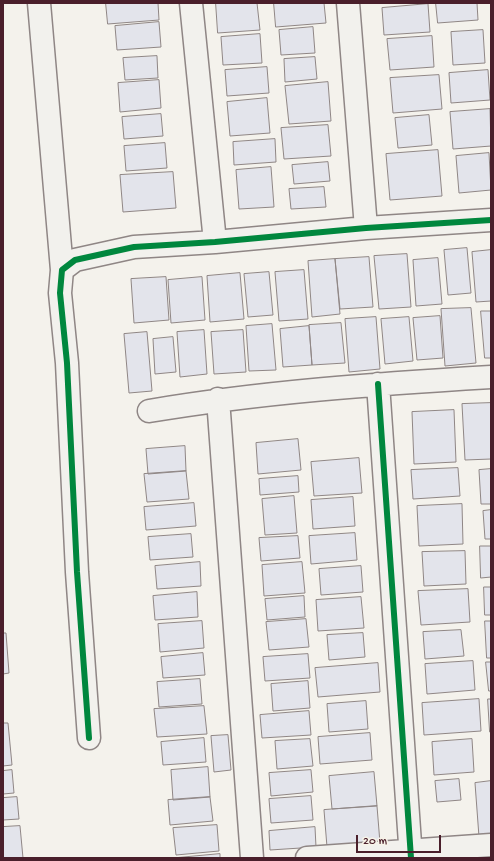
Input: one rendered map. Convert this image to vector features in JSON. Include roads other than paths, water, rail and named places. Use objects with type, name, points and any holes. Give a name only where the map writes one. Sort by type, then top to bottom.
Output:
[{"type":"street","points":[[39,3],[62,270],[60,293],[67,363],[77,572],[89,738]]},
{"type":"street","points":[[190,3],[215,242]]},
{"type":"street","points":[[348,3],[366,228]]},
{"type":"street","points":[[62,270],[75,260],[134,248],[366,228],[491,220]]},
{"type":"street","points":[[149,411],[218,400],[378,384],[491,377]]},
{"type":"street","points":[[378,384],[410,854]]},
{"type":"street","points":[[218,400],[252,858]]},
{"type":"street","points":[[307,858],[410,854],[491,845]]}]
